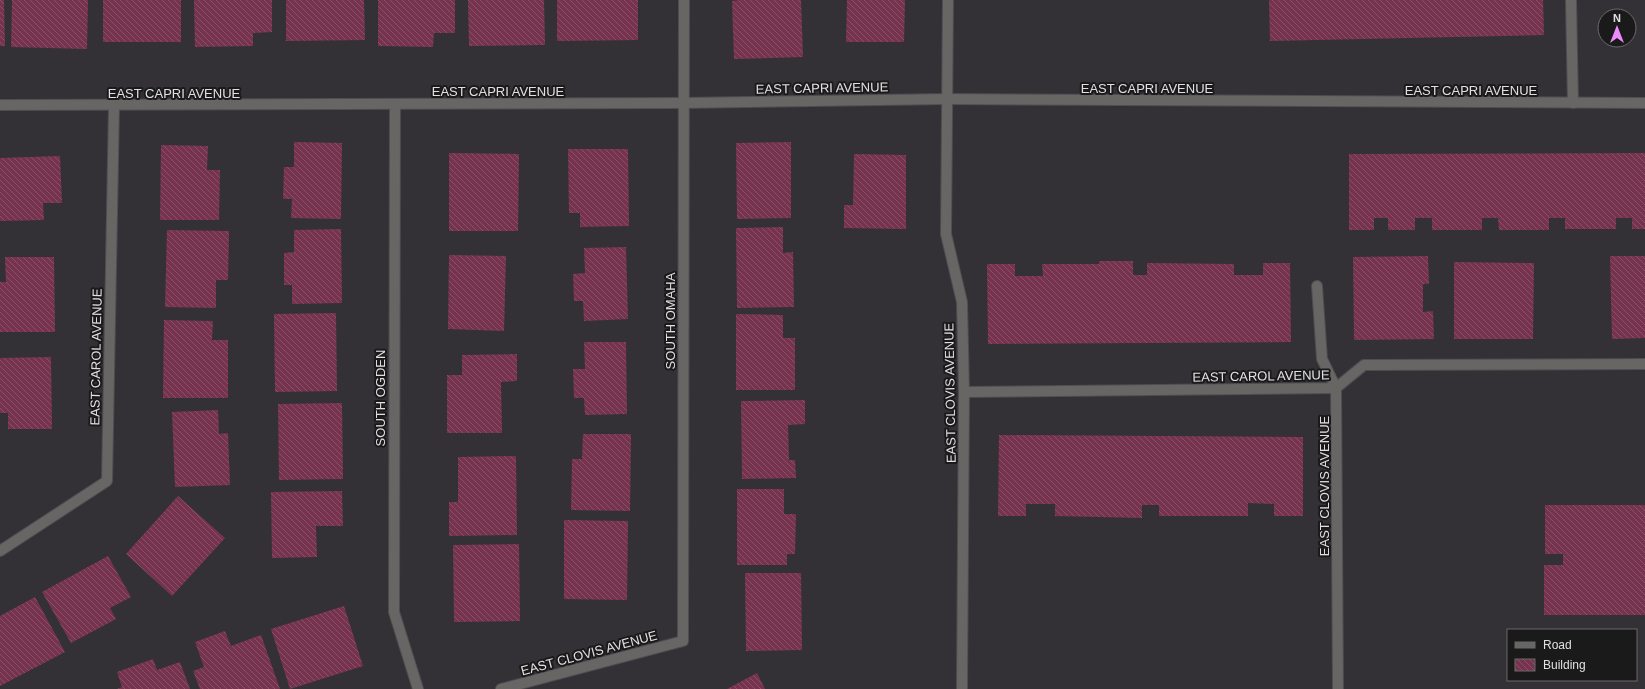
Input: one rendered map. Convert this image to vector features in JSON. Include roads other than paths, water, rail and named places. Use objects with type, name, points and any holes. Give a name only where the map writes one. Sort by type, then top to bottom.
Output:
[{"type":"street","name":"SOUTH OMAHA","points":[[683,641],[684,0]]},
{"type":"street","name":"EAST CLOVIS AVENUE","points":[[948,0],[946,234],[962,302],[964,392],[962,689]]},
{"type":"street","points":[[1571,0],[1573,103]]},
{"type":"street","name":"EAST CAPRI AVENUE","points":[[0,105],[114,106],[683,103],[947,99],[1645,103]]},
{"type":"street","name":"SOUTH OGDEN","points":[[395,104],[394,612],[418,689]]},
{"type":"street","name":"EAST CAROL AVENUE","points":[[0,551],[107,481],[114,106]]},
{"type":"street","name":"EAST CLOVIS AVENUE","points":[[1317,286],[1322,359],[1336,388],[1338,689]]},
{"type":"street","name":"EAST CAROL AVENUE","points":[[964,392],[1336,388],[1364,365],[1645,364]]},
{"type":"street","name":"EAST CLOVIS AVENUE","points":[[501,689],[683,641]]}]
